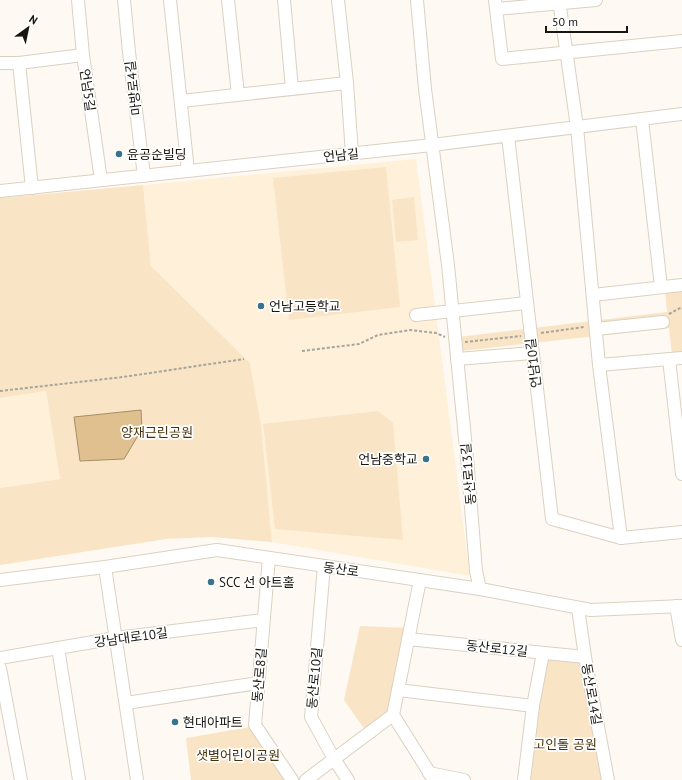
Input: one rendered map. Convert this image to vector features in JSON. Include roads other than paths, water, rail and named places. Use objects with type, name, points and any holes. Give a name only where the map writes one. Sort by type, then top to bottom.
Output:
[{"type":"street","name":"언남5길","points":[[78,0],[101,180]]},
{"type":"street","name":"마방로4길","points":[[124,0],[144,176]]},
{"type":"street","points":[[170,0],[188,171]]},
{"type":"street","points":[[228,0],[238,95]]},
{"type":"street","points":[[284,0],[292,89]]},
{"type":"street","points":[[338,0],[347,83],[352,154]]},
{"type":"street","name":"동산로13길","points":[[417,0],[425,89],[453,312],[476,571],[480,589]]},
{"type":"street","points":[[596,0],[496,4],[502,59],[682,41]]},
{"type":"street","points":[[559,2],[577,127],[599,365],[621,538],[682,532]]},
{"type":"street","points":[[0,63],[19,63],[84,55]]},
{"type":"street","points":[[19,63],[32,188]]},
{"type":"street","points":[[181,101],[347,83]]},
{"type":"street","name":"언남길","points":[[0,191],[432,145],[682,114]]},
{"type":"street","points":[[642,119],[661,287]]},
{"type":"street","name":"언남10길","points":[[508,136],[552,519],[621,538]]},
{"type":"street","points":[[593,295],[682,286]]},
{"type":"street","points":[[416,315],[526,303]]},
{"type":"street","points":[[596,327],[663,319]]},
{"type":"street","points":[[457,360],[532,353]]},
{"type":"street","points":[[599,365],[682,358]]},
{"type":"street","points":[[669,359],[682,474]]},
{"type":"street","name":"동산로","points":[[0,580],[105,567],[217,550],[480,589],[591,610],[679,606]]},
{"type":"street","name":"동산로8길","points":[[269,558],[254,725],[292,780]]},
{"type":"street","name":"동산로10길","points":[[324,566],[311,717],[334,759],[348,780]]},
{"type":"street","points":[[105,567],[137,780]]},
{"type":"street","points":[[306,780],[392,715],[420,580]]},
{"type":"street","points":[[679,606],[682,640]]},
{"type":"street","name":"동산로14길","points":[[578,608],[585,657],[608,780]]},
{"type":"street","name":"강남대로10길","points":[[0,658],[116,638],[263,620]]},
{"type":"street","name":"동산로12길","points":[[408,639],[585,657]]},
{"type":"street","points":[[58,648],[79,780]]},
{"type":"street","points":[[524,780],[533,706],[543,653]]},
{"type":"street","points":[[0,668],[21,780]]},
{"type":"street","points":[[126,703],[258,683]]},
{"type":"street","points":[[398,690],[533,706]]},
{"type":"street","points":[[392,715],[432,777],[464,780]]},
{"type":"place","name":"윤공순빌딩","points":[[119,154]]},
{"type":"place","name":"언남고등학교","points":[[261,306]]},
{"type":"place","name":"언남중학교","points":[[426,459]]},
{"type":"place","name":"SCC 선 아트홀","points":[[211,582]]},
{"type":"place","name":"현대아파트","points":[[175,722]]},
{"type":"park label","name":"양재근린공원","points":[[157,432]]},
{"type":"park label","name":"고인돌 공원","points":[[565,744]]},
{"type":"park label","name":"샛별어린이공원","points":[[238,755]]}]
